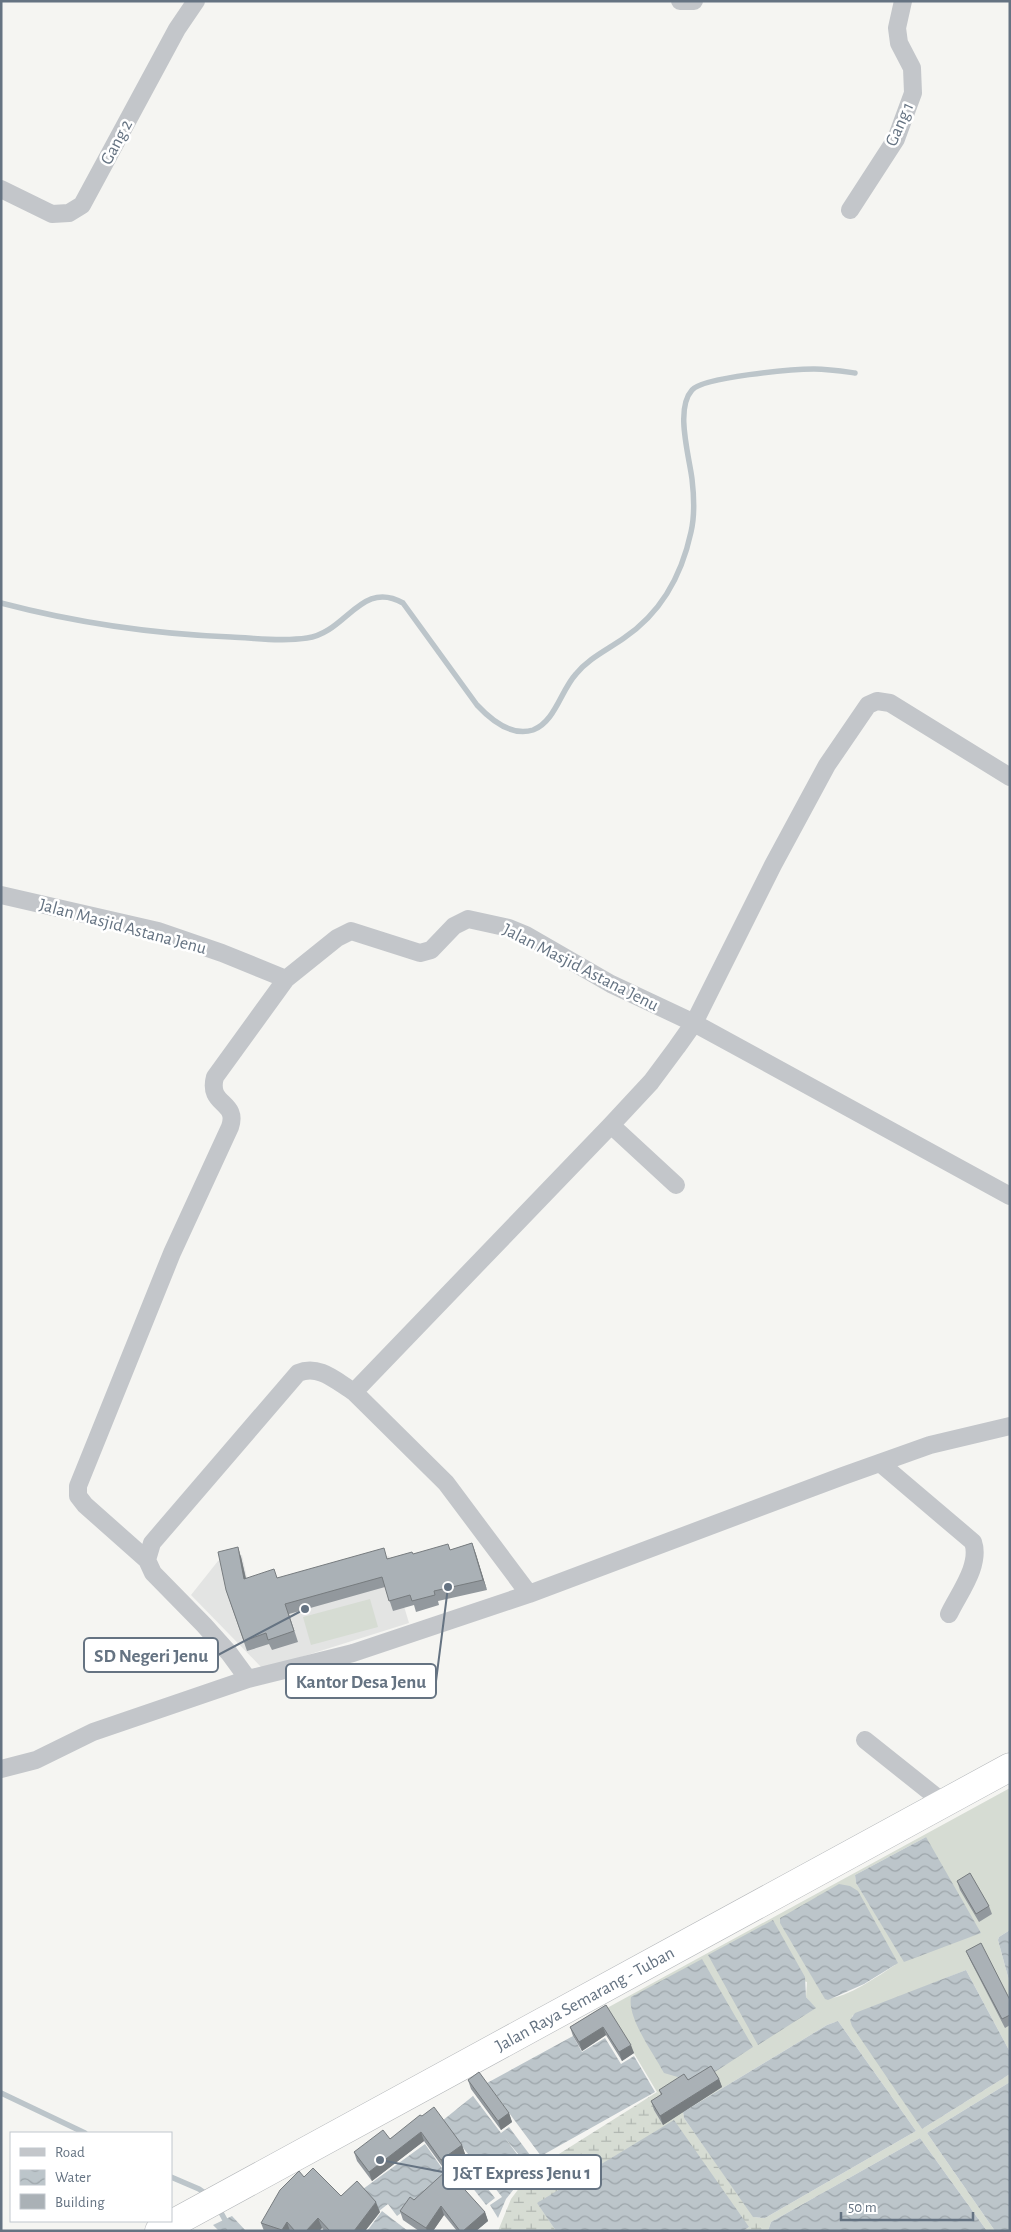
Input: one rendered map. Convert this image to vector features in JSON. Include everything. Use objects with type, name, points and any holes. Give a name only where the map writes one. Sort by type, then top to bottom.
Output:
[{"type":"highway","name":"Jalan Raya Semarang - Tuban","points":[[159,2231],[1010,1767]]},
{"type":"street","name":"Gang 2","points":[[1,188],[52,214],[70,214],[82,205],[177,29],[196,1]]},
{"type":"street","points":[[680,1],[694,1]]},
{"type":"street","name":"Gang 1","points":[[850,210],[896,139],[913,93],[912,68],[899,43],[897,28],[903,1]]},
{"type":"street","points":[[354,1392],[651,1082],[694,1023],[773,865],[827,765],[868,705],[877,701],[890,703],[1010,777]]},
{"type":"street","name":"Jalan Masjid Astana Jenu","points":[[1,895],[174,936],[286,979],[337,938],[351,931],[408,950],[425,952],[431,950],[454,926],[468,919],[509,928],[526,934],[611,984],[694,1023],[1010,1196]]},
{"type":"street","points":[[248,1679],[229,1653],[204,1625],[152,1573],[147,1560],[85,1505],[78,1496],[78,1486],[172,1254],[230,1128],[232,1122],[230,1111],[214,1094],[215,1076],[286,979]]},
{"type":"street","points":[[611,1125],[676,1185]]},
{"type":"street","points":[[147,1560],[152,1543],[298,1373],[308,1369],[322,1372],[354,1392],[446,1483],[529,1594]]},
{"type":"street","points":[[1,1769],[36,1760],[93,1732],[248,1679],[353,1653],[529,1594],[930,1445],[1010,1426]]},
{"type":"street","points":[[880,1463],[973,1542],[976,1551],[972,1567],[949,1614]]},
{"type":"street","points":[[865,1740],[944,1803]]},
{"type":"shaded area","points":[[242,1555],[249,1587],[282,1586],[389,1556],[409,1623],[263,1669],[191,1595],[218,1561]]},
{"type":"green space","points":[[370,1599],[378,1627],[311,1645],[303,1617]]},
{"type":"green space","points":[[1010,1788],[1010,1930],[999,1937],[998,1940],[1010,1984],[1010,2052],[966,1970],[852,2016],[922,2129],[1010,2074],[1010,2082],[927,2133],[995,2231],[987,2231],[920,2138],[771,2222],[768,2231],[764,2231],[753,2217],[765,2218],[916,2131],[838,2021],[827,2025],[683,2112],[657,2092],[607,2008]],"holes":[[[926,1837],[905,1962],[856,1883],[855,1875]],[[780,1918],[895,1965],[871,1981],[851,1991],[833,1998],[825,1998],[781,1923]],[[708,1955],[807,1982],[806,1997],[815,2008]],[[631,1997],[688,2080],[631,2008]]]},
{"type":"green space","points":[[657,2092],[683,2112],[684,2118],[764,2231],[743,2231],[749,2227],[538,2204],[556,2231],[498,2231],[511,2199],[532,2171]]},
{"type":"water","points":[[926,1837],[981,1933],[904,1962],[856,1883],[855,1875]]},
{"type":"water","points":[[839,1884],[850,1886],[858,1891],[898,1963],[864,1984],[828,2000],[825,1999],[780,1923],[780,1918]]},
{"type":"water","points":[[773,1920],[805,1977],[806,1997],[816,2008],[758,2045],[708,1955]]},
{"type":"water","points":[[1010,1930],[1010,1984],[998,1940],[999,1937]]},
{"type":"water","points":[[702,1959],[753,2047],[692,2087],[688,2080],[664,2073],[637,2025],[631,2006],[631,1997]]},
{"type":"water","points":[[966,1970],[1010,2052],[1010,2074],[922,2129],[852,2026],[850,2020],[855,2013]]},
{"type":"water","points":[[838,2021],[916,2131],[765,2218],[753,2217],[684,2118],[683,2112],[827,2025]]},
{"type":"water","points":[[573,2036],[582,2052],[605,2038],[621,2064],[634,2056],[655,2092],[541,2156],[487,2083]]},
{"type":"water","points":[[1010,2082],[1010,2231],[995,2231],[927,2133]]},
{"type":"water","points":[[473,2096],[501,2133],[509,2127],[530,2155],[524,2161],[505,2138],[529,2170],[506,2199],[498,2218],[490,2205],[502,2197],[442,2121]]},
{"type":"water","points":[[674,2120],[749,2227],[743,2231],[556,2231],[537,2203]]},
{"type":"water","points":[[920,2138],[987,2231],[768,2231],[771,2222]]},
{"type":"water","points":[[425,2144],[449,2178],[397,2216],[388,2204],[379,2211],[363,2189]]},
{"type":"water","points":[[463,2157],[495,2198],[486,2205],[454,2164]]},
{"type":"water","points":[[382,2211],[408,2231],[367,2231]]},
{"type":"water","points":[[232,2216],[246,2231],[219,2231],[213,2225]]},
{"type":"building","points":[[472,1543],[483,1580],[434,1591],[435,1595],[412,1601],[410,1595],[389,1601],[382,1577],[285,1604],[294,1631],[268,1640],[266,1633],[244,1641],[226,1590],[218,1552],[238,1547],[244,1579],[274,1569],[277,1578],[384,1548],[387,1559],[448,1544],[450,1550]]},
{"type":"building","points":[[970,1873],[989,1906],[976,1914],[957,1881]]},
{"type":"building","points":[[981,1943],[1010,2000],[1010,2015],[1002,2019],[966,1951]]},
{"type":"building","points":[[606,2005],[631,2045],[619,2052],[603,2027],[579,2042],[570,2027]]},
{"type":"building","points":[[711,2066],[719,2079],[660,2116],[651,2101],[662,2094],[659,2090],[684,2074],[688,2080]]},
{"type":"building","points":[[479,2072],[509,2113],[498,2121],[468,2080]]},
{"type":"building","points":[[434,2107],[462,2145],[441,2160],[421,2132],[369,2172],[354,2152],[383,2130],[390,2139],[420,2115],[422,2116]]},
{"type":"building","points":[[313,2168],[341,2196],[357,2181],[376,2202],[354,2231],[330,2231],[318,2218],[306,2231],[295,2231],[287,2222],[282,2230],[261,2223],[280,2190],[299,2171],[304,2177]]},
{"type":"building","points":[[447,2170],[485,2212],[463,2231],[460,2231],[441,2206],[426,2228],[400,2211],[410,2197],[414,2200]]},
{"type":"waterway","points":[[1,603],[86,622],[144,630],[288,640],[321,634],[333,627],[364,602],[388,597],[403,603],[477,705],[502,726],[517,731],[533,730],[547,720],[581,668],[624,638],[649,617],[659,605],[676,577],[687,548],[693,519],[693,485],[684,433],[684,409],[687,398],[692,390],[713,381],[788,370],[814,369],[855,373]]},
{"type":"waterway","points":[[1,2093],[83,2132]]},
{"type":"waterway","points":[[172,2177],[199,2189],[209,2196]]},
{"type":"waterway","points":[[218,2207],[231,2231]]},
{"type":"place","name":"Kantor Desa Jenu","points":[[448,1587]]},
{"type":"place","name":"SD Negeri Jenu","points":[[305,1609]]},
{"type":"place","name":"J&T Express Jenu 1","points":[[380,2160]]}]
